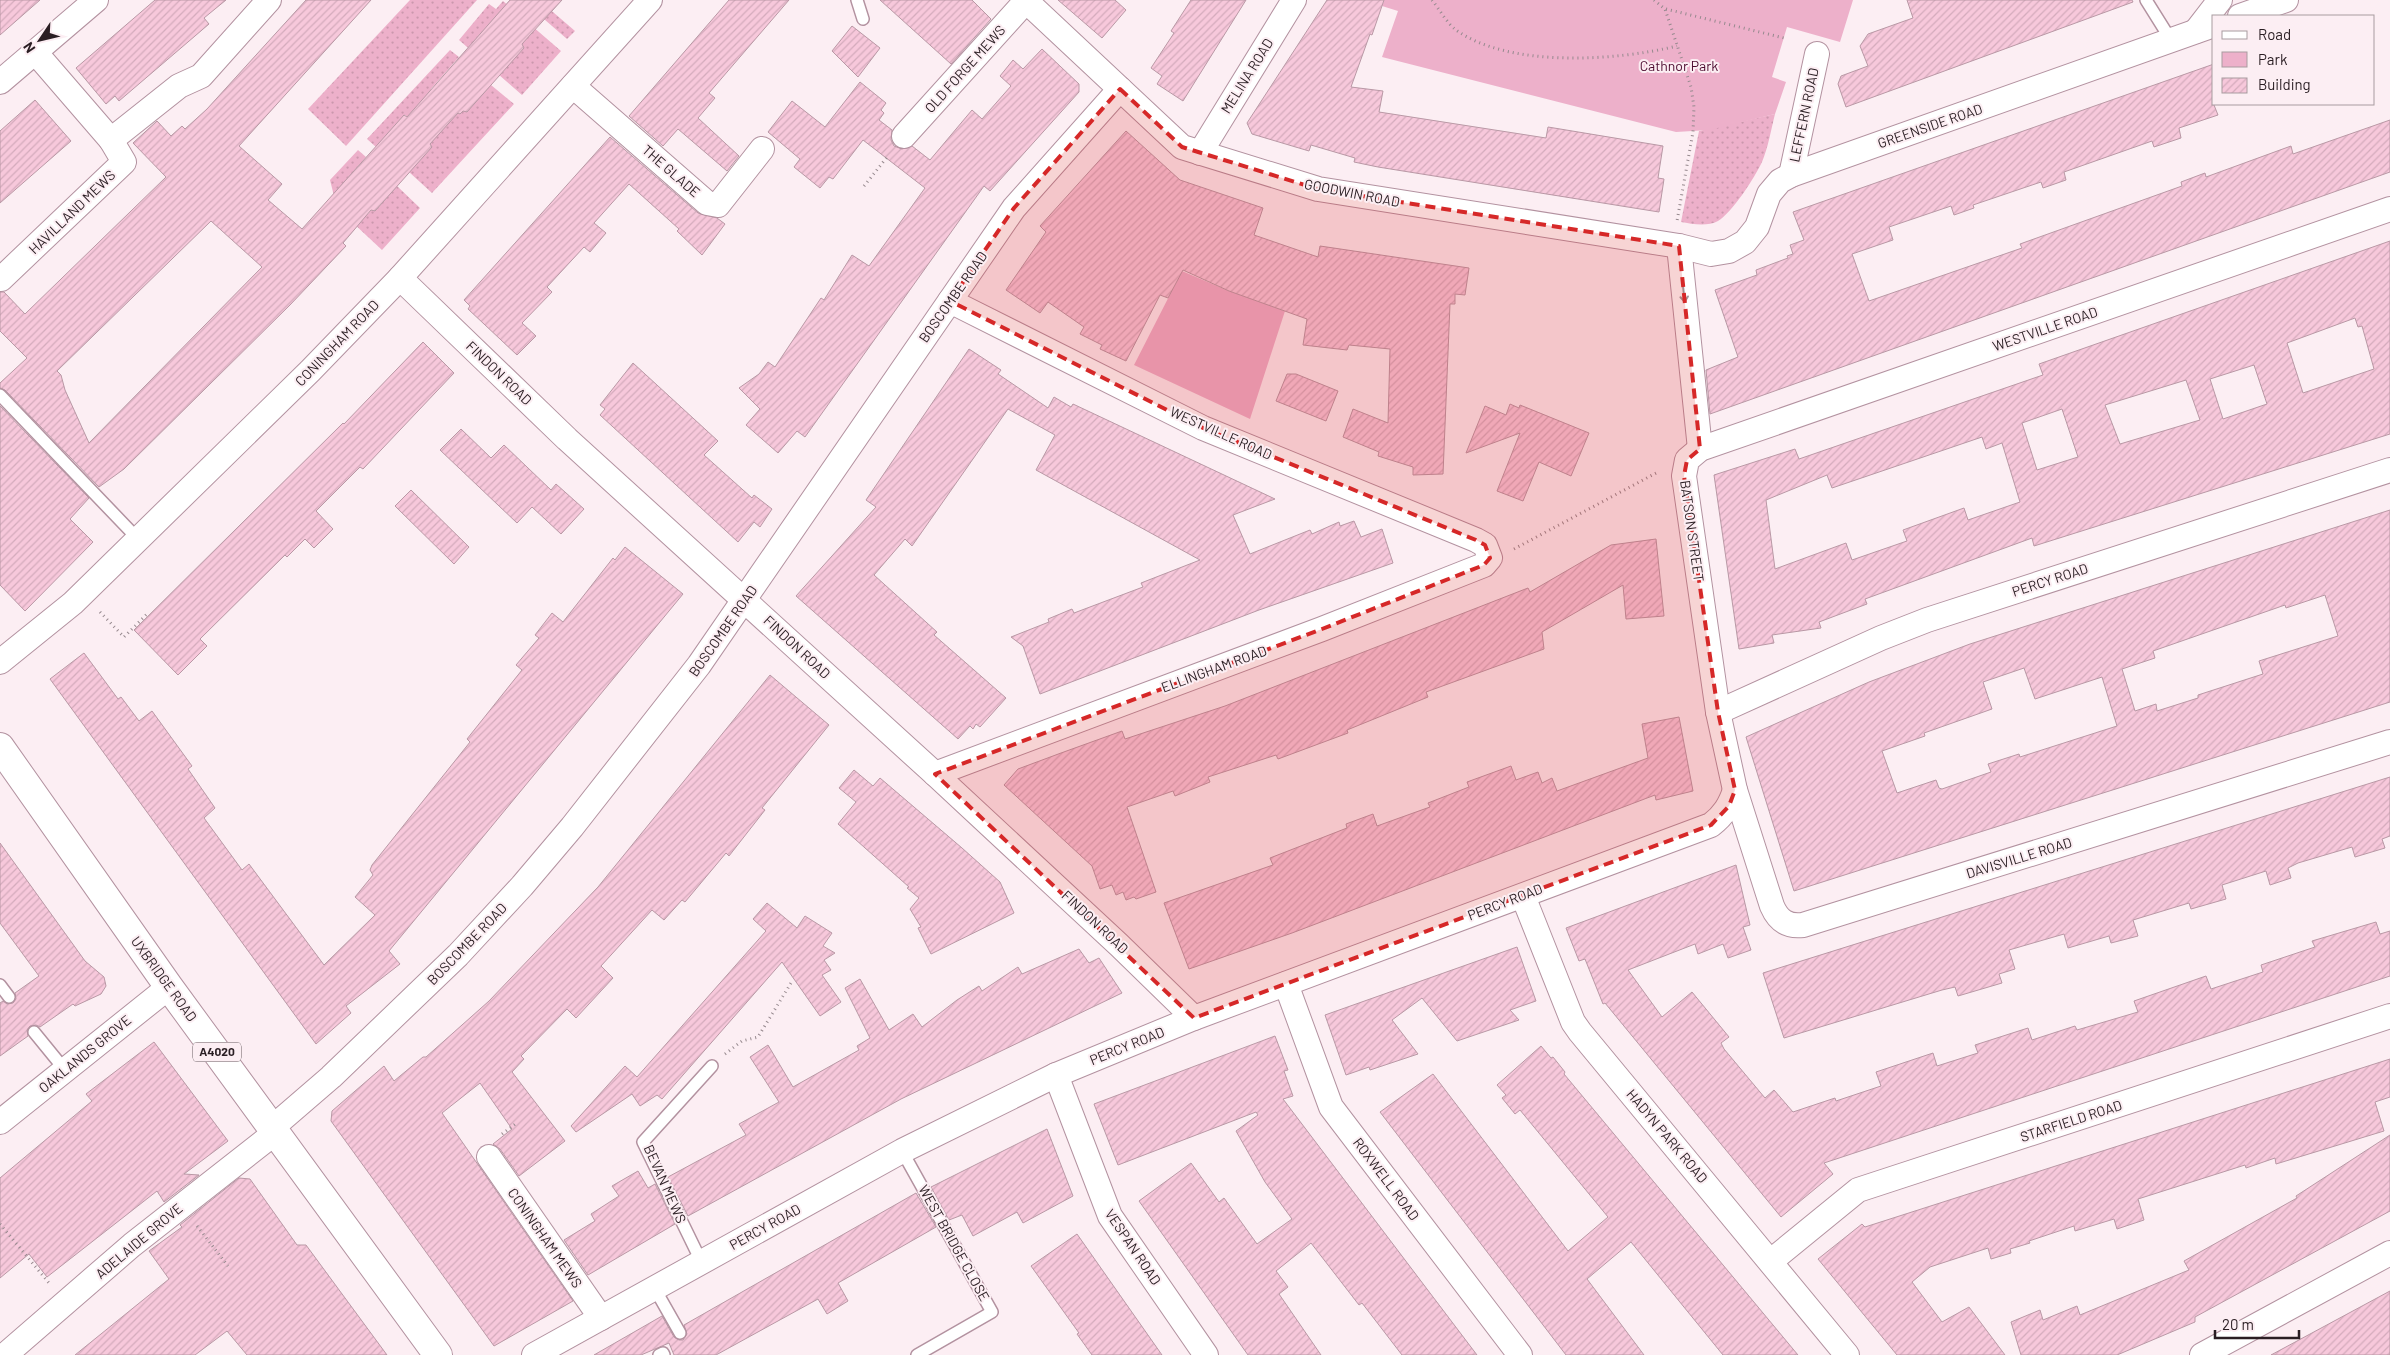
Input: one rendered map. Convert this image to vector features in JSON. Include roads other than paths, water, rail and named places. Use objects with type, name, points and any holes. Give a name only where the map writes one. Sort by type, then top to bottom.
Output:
[{"type":"main road","name":"UXBRIDGE ROAD","points":[[0,747],[169,987],[438,1355]]},
{"type":"street","points":[[0,82],[96,0]]},
{"type":"street","points":[[111,140],[179,86],[201,76],[269,0]]},
{"type":"street","name":"CONINGHAM ROAD","points":[[0,662],[83,594],[310,371],[400,278],[650,0]]},
{"type":"street","name":"MELINA ROAD","points":[[1200,153],[1294,0]]},
{"type":"street","points":[[2205,28],[2220,0]]},
{"type":"street","points":[[2243,15],[2286,0]]},
{"type":"street","name":"GOODWIN ROAD","points":[[1026,1],[1182,147],[1318,189],[1676,246]]},
{"type":"street","name":"OLD FORGE MEWS","points":[[904,136],[1026,1]]},
{"type":"street","name":"GREENSIDE ROAD","points":[[1676,246],[1711,254],[1729,251],[1744,242],[1757,227],[1769,194],[1780,181],[1791,175],[2205,28]]},
{"type":"street","name":"HAVILLAND MEWS","points":[[1,279],[124,162],[111,140],[36,52]]},
{"type":"street","name":"LEFFERN ROAD","points":[[1791,175],[1817,54]]},
{"type":"street","name":"THE GLADE","points":[[572,86],[707,203],[718,205],[762,149]]},
{"type":"street","name":"BOSCOMBE ROAD","points":[[275,1130],[396,1016],[482,930],[522,886],[652,728],[746,600],[803,513],[1014,208],[1120,89]]},
{"type":"street","name":"WESTVILLE ROAD","points":[[1700,448],[2390,209]]},
{"type":"street","points":[[1676,246],[1700,448]]},
{"type":"street","name":"FINDON ROAD","points":[[400,278],[567,439],[935,774],[1119,945],[1194,1018]]},
{"type":"street","name":"WESTVILLE ROAD","points":[[950,301],[1203,428],[1476,540],[1485,545],[1490,558]]},
{"type":"street","name":"BATSON STREET","points":[[1700,448],[1686,460],[1684,467],[1718,712],[1735,790]]},
{"type":"street","name":"PERCY ROAD","points":[[1718,712],[1882,638],[1927,620],[2390,470]]},
{"type":"street","name":"ELLINGHAM ROAD","points":[[935,774],[1322,629],[1484,565],[1490,558]]},
{"type":"street","name":"DAVISVILLE ROAD","points":[[1735,790],[1776,916],[1782,921],[1796,926],[2390,742]]},
{"type":"street","name":"PERCY ROAD","points":[[534,1355],[902,1151],[1056,1074],[1194,1018],[1711,825],[1725,812],[1735,790]]},
{"type":"street","name":"HADYN PARK ROAD","points":[[1523,896],[1573,1022],[1580,1032],[1847,1355]]},
{"type":"street","name":"ROXWELL ROAD","points":[[1286,984],[1332,1107],[1520,1355]]},
{"type":"street","name":"OAKLANDS GROVE","points":[[0,1122],[169,987]]},
{"type":"street","name":"STARFIELD ROAD","points":[[1770,1261],[1858,1190],[2390,1016]]},
{"type":"street","name":"VESPAN ROAD","points":[[1056,1074],[1110,1216],[1206,1355]]},
{"type":"street","name":"ADELAIDE GROVE","points":[[5,1355],[132,1245],[275,1130]]},
{"type":"street","name":"CONINGHAM MEWS","points":[[488,1157],[601,1318]]},
{"type":"street","points":[[2210,1354],[2390,1253]]},
{"type":"lane","points":[[857,0],[863,19]]},
{"type":"lane","points":[[2146,0],[2171,40]]},
{"type":"lane","points":[[0,395],[138,539]]},
{"type":"lane","points":[[0,985],[9,997]]},
{"type":"lane","points":[[34,1032],[65,1070]]},
{"type":"lane","name":"BEVAN MEWS","points":[[702,1263],[643,1142],[712,1066]]},
{"type":"lane","name":"WEST BRIDGE CLOSE","points":[[902,1151],[992,1312],[917,1355]]},
{"type":"lane","points":[[655,1289],[680,1333]]},
{"type":"lane","points":[[659,1355],[664,1353],[664,1355]]},
{"type":"park label","name":"Cathnor Park","points":[[1679,66]]}]
